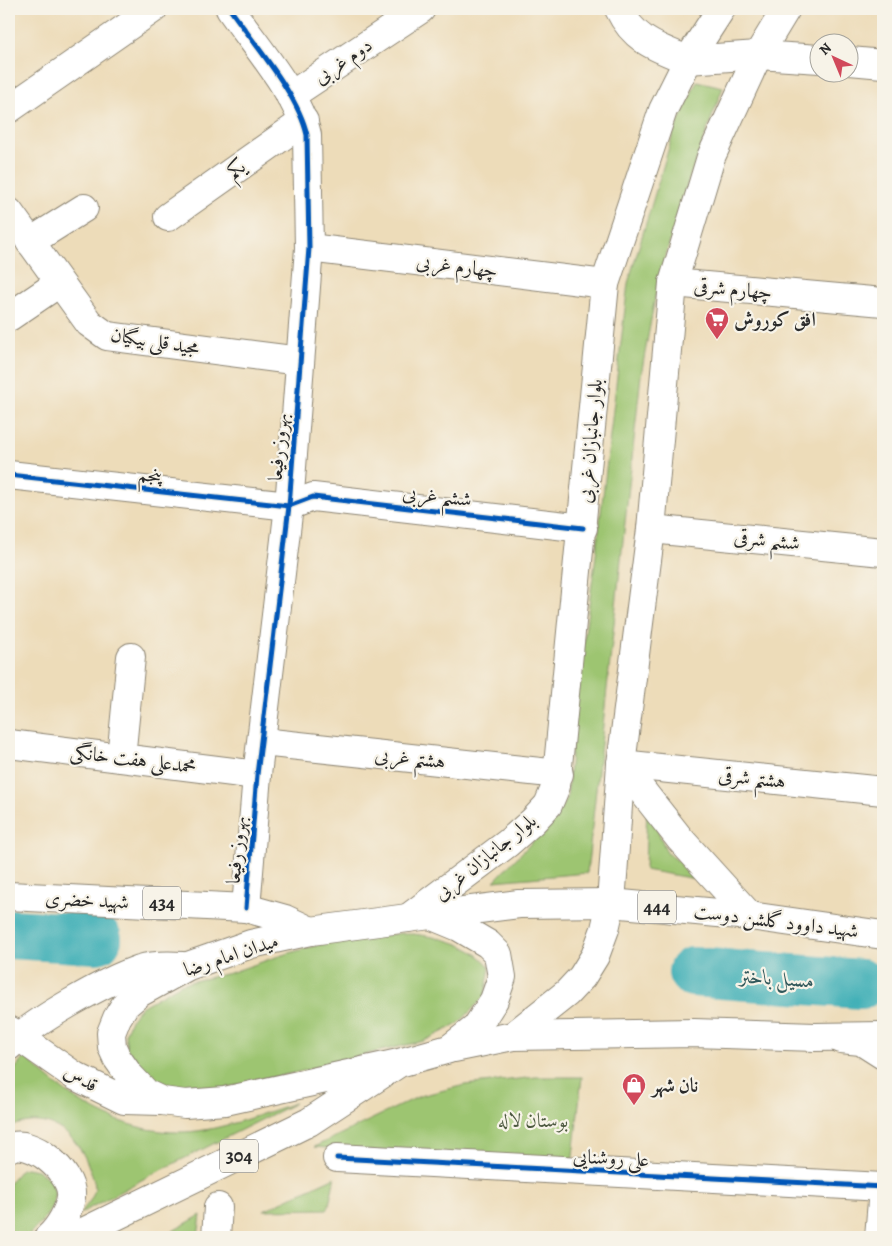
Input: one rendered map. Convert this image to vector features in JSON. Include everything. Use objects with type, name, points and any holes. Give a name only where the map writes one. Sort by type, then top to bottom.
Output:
[{"type":"main road","points":[[9,109],[153,9]]},
{"type":"main road","name":"بهروز رفیعا","points":[[230,9],[290,96],[304,122],[307,135],[309,248],[289,506],[257,775],[246,908]]},
{"type":"main road","name":"دوم غربی","points":[[290,96],[421,9]]},
{"type":"main road","points":[[619,9],[635,33],[647,43],[688,60],[758,55],[810,58]]},
{"type":"main road","name":"بلوار جانبازان غربی","points":[[419,916],[534,821],[548,805],[558,774],[605,284],[663,110],[688,60],[721,9]]},
{"type":"main road","points":[[513,1036],[567,993],[582,977],[595,956],[611,903],[621,764],[651,529],[673,283],[711,157],[758,55],[786,9]]},
{"type":"main road","points":[[860,62],[883,64]]},
{"type":"main road","name":"یکم","points":[[168,217],[304,122]]},
{"type":"main road","points":[[30,242],[84,208]]},
{"type":"main road","name":"مجید قلی بیگیان","points":[[9,212],[89,323],[107,336],[300,361]]},
{"type":"main road","name":"چهارم غربی","points":[[309,248],[605,284]]},
{"type":"main road","points":[[9,317],[59,283]]},
{"type":"main road","name":"چهارم شرقی","points":[[673,283],[883,302]]},
{"type":"main road","name":"پنجم","points":[[9,475],[289,506]]},
{"type":"main road","name":"ششم غربی","points":[[289,506],[313,498],[583,528]]},
{"type":"main road","name":"ششم شرقی","points":[[651,529],[883,552]]},
{"type":"main road","points":[[121,758],[131,656]]},
{"type":"main road","name":"هشتم غربی","points":[[262,742],[558,774]]},
{"type":"main road","name":"محمدعلی هفت خانگی","points":[[9,744],[257,775]]},
{"type":"main road","points":[[621,764],[680,839],[750,916]]},
{"type":"main road","name":"هشتم شرقی","points":[[621,764],[883,791]]},
{"type":"main road","name":"شهید خضری","points":[[9,896],[246,908],[286,919],[311,931]]},
{"type":"main road","name":"شهید داوود گلشن دوست","points":[[419,916],[518,904],[611,903],[750,916],[883,935]]},
{"type":"main road","name":"میدان امام رضا","points":[[419,916],[459,927],[488,944],[498,954],[502,968],[500,986],[494,1000],[476,1028],[449,1049],[399,1063],[225,1101],[185,1104],[162,1101],[147,1094],[129,1075],[112,1047],[111,1033],[125,1005],[139,994],[188,966],[250,944],[311,931],[419,916]]},
{"type":"main road","points":[[12,1038],[65,1007],[140,969],[162,965],[188,966]]},
{"type":"main road","points":[[449,1049],[513,1036],[694,1033],[815,1037],[883,1036]]},
{"type":"main road","points":[[815,1037],[861,1041],[883,1055]]},
{"type":"main road","name":"قدس","points":[[12,1038],[74,1076],[124,1100],[162,1101]]},
{"type":"main road","name":"304","points":[[73,1237],[309,1122],[399,1063]]},
{"type":"main road","points":[[9,1148],[13,1146],[32,1149],[46,1156],[65,1174],[71,1196],[58,1229],[49,1237]]},
{"type":"main road","name":"علی روشنایی","points":[[337,1158],[883,1188]]},
{"type":"main road","points":[[879,1237],[883,1188]]},
{"type":"main road","points":[[216,1237],[218,1207]]},
{"type":"green space","points":[[697,81],[723,87],[688,182],[658,281],[641,375],[587,873],[494,881],[542,832],[567,799],[576,695],[595,563],[628,283],[673,134]]},
{"type":"green space","points":[[647,804],[667,853],[707,881],[645,870]]},
{"type":"green space","points":[[405,933],[429,936],[462,946],[482,958],[490,967],[485,996],[458,1024],[424,1041],[303,1071],[196,1094],[160,1082],[138,1069],[127,1048],[125,1034],[132,1017],[141,1007],[181,984],[230,973],[279,956],[336,940]]},
{"type":"green space","points":[[25,1056],[66,1092],[89,1107],[138,1127],[164,1131],[191,1132],[229,1125],[295,1103],[147,1177],[79,1214],[91,1199],[95,1188],[85,1157],[77,1145],[59,1128],[48,1124],[36,1122],[23,1123],[9,1128],[9,1077]]},
{"type":"green space","name":"بوستان لاله","points":[[536,1077],[582,1077],[572,1165],[314,1147],[420,1096],[465,1085]]},
{"type":"green space","points":[[21,1169],[37,1170],[52,1181],[54,1198],[49,1212],[27,1237],[9,1237],[9,1183]]},
{"type":"green space","points":[[335,1177],[328,1209],[264,1210]]},
{"type":"green space","points":[[201,1215],[198,1237],[162,1237]]},
{"type":"waterway","name":"مسیل باختر","points":[[9,934],[97,939]]},
{"type":"waterway","name":"مسیل باختر","points":[[693,972],[861,984]]},
{"type":"cycle path","points":[[230,9],[285,86],[295,103],[307,135],[309,248],[289,506],[257,775],[246,908]]},
{"type":"cycle path","points":[[9,475],[289,506],[313,497],[583,528]]},
{"type":"cycle path","points":[[337,1158],[883,1187]]},
{"type":"place","name":"افق کوروش","points":[[717,340]]},
{"type":"place","name":"نان شهر","points":[[634,1106]]}]
